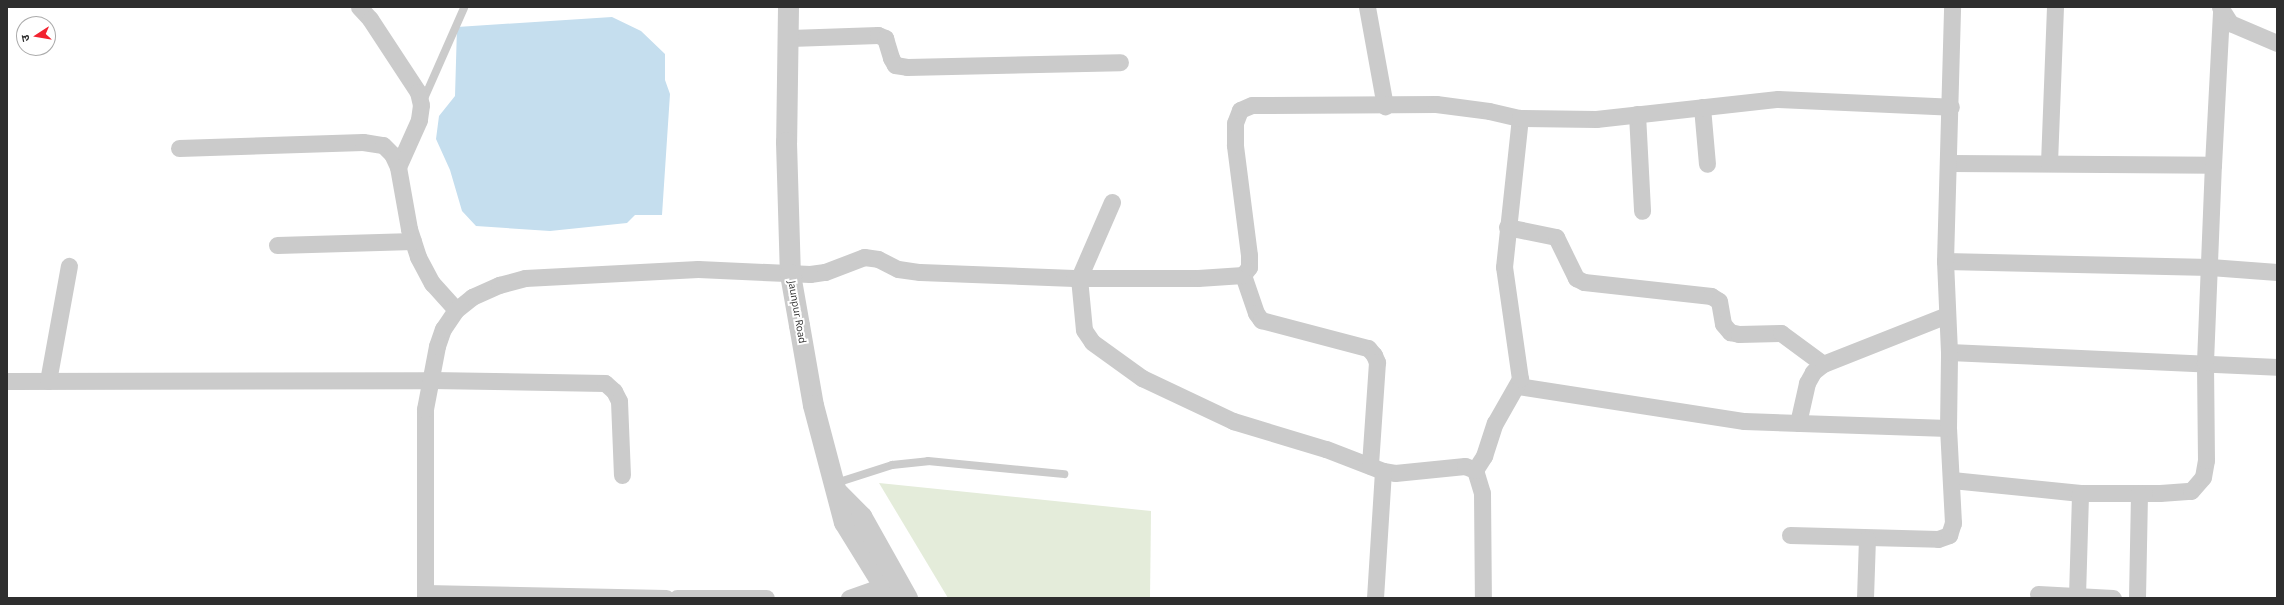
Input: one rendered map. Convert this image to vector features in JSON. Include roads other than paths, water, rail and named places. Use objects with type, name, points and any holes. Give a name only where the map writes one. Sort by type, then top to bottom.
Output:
[{"type":"street","points":[[360,7],[370,19],[418,92],[421,105],[419,120],[398,166]]},
{"type":"street","name":"Jaunpur Road","points":[[788,7],[790,38],[786,142],[790,274],[813,405],[837,488]]},
{"type":"street","points":[[1367,7],[1385,106]]},
{"type":"street","points":[[1790,535],[1867,539],[1938,539],[1949,535],[1953,523],[1952,480],[1948,428],[1949,352],[1945,261],[1951,107],[1952,7]]},
{"type":"street","points":[[2049,163],[2055,7]]},
{"type":"street","points":[[2221,8],[2230,23],[2277,43]]},
{"type":"street","points":[[1952,480],[2080,493],[2139,493],[2191,491],[2203,476],[2206,460],[2206,362],[2213,165],[2221,8]]},
{"type":"street","points":[[790,38],[878,35],[885,38],[891,58],[895,65],[907,67],[1120,62]]},
{"type":"street","points":[[666,598],[425,596],[425,409],[443,329],[456,310],[472,296],[525,278],[698,268],[790,274],[825,272],[864,257],[878,259],[898,270],[920,272],[1079,278],[1198,278],[1243,275],[1249,267],[1249,255],[1235,145],[1235,123],[1240,110],[1252,105],[1451,106],[1520,118],[1596,119],[1778,99],[1951,107]]},
{"type":"street","points":[[1702,107],[1707,164]]},
{"type":"street","points":[[1637,114],[1642,210]]},
{"type":"street","points":[[1483,598],[1482,493],[1475,470],[1484,456],[1505,404],[1518,386],[1520,371],[1505,273],[1508,227],[1520,118]]},
{"type":"street","points":[[179,148],[363,142],[383,145],[392,154],[398,166],[413,241],[432,283],[456,310]]},
{"type":"street","points":[[1949,163],[2213,165]]},
{"type":"street","points":[[1112,202],[1079,278],[1084,330],[1092,342],[1142,378],[1233,422],[1326,449],[1376,468],[1395,473],[1465,466],[1475,470]]},
{"type":"street","points":[[1508,227],[1556,237],[1576,278],[1584,282],[1711,296],[1719,301],[1723,324],[1730,332],[1739,334],[1781,333],[1823,364]]},
{"type":"street","points":[[277,245],[413,241]]},
{"type":"street","points":[[1945,261],[2210,267],[2277,272]]},
{"type":"street","points":[[48,381],[69,266]]},
{"type":"street","points":[[1243,275],[1256,313],[1261,320],[1368,348],[1374,354],[1377,362],[1375,598]]},
{"type":"street","points":[[1798,423],[1807,383],[1813,372],[1823,364],[1947,315]]},
{"type":"street","points":[[1949,352],[2206,362],[2277,367]]},
{"type":"street","points":[[7,381],[431,380],[605,383],[614,391],[619,401],[622,475]]},
{"type":"street","points":[[1518,386],[1744,420],[1948,428]]},
{"type":"street","points":[[837,488],[861,516],[894,591],[849,598]]},
{"type":"street","points":[[2077,596],[2080,493]]},
{"type":"street","points":[[2137,598],[2139,493]]},
{"type":"street","points":[[1865,598],[1867,539]]},
{"type":"street","points":[[2038,594],[2113,598]]},
{"type":"street","points":[[677,598],[766,598]]},
{"type":"lane","points":[[421,105],[464,8]]},
{"type":"lane","points":[[837,488],[892,465],[928,461],[1064,474]]},
{"type":"water","points":[[612,17],[641,31],[665,54],[665,80],[670,94],[662,215],[635,215],[627,223],[550,231],[476,226],[462,211],[450,170],[436,139],[439,116],[455,96],[457,27]]}]
